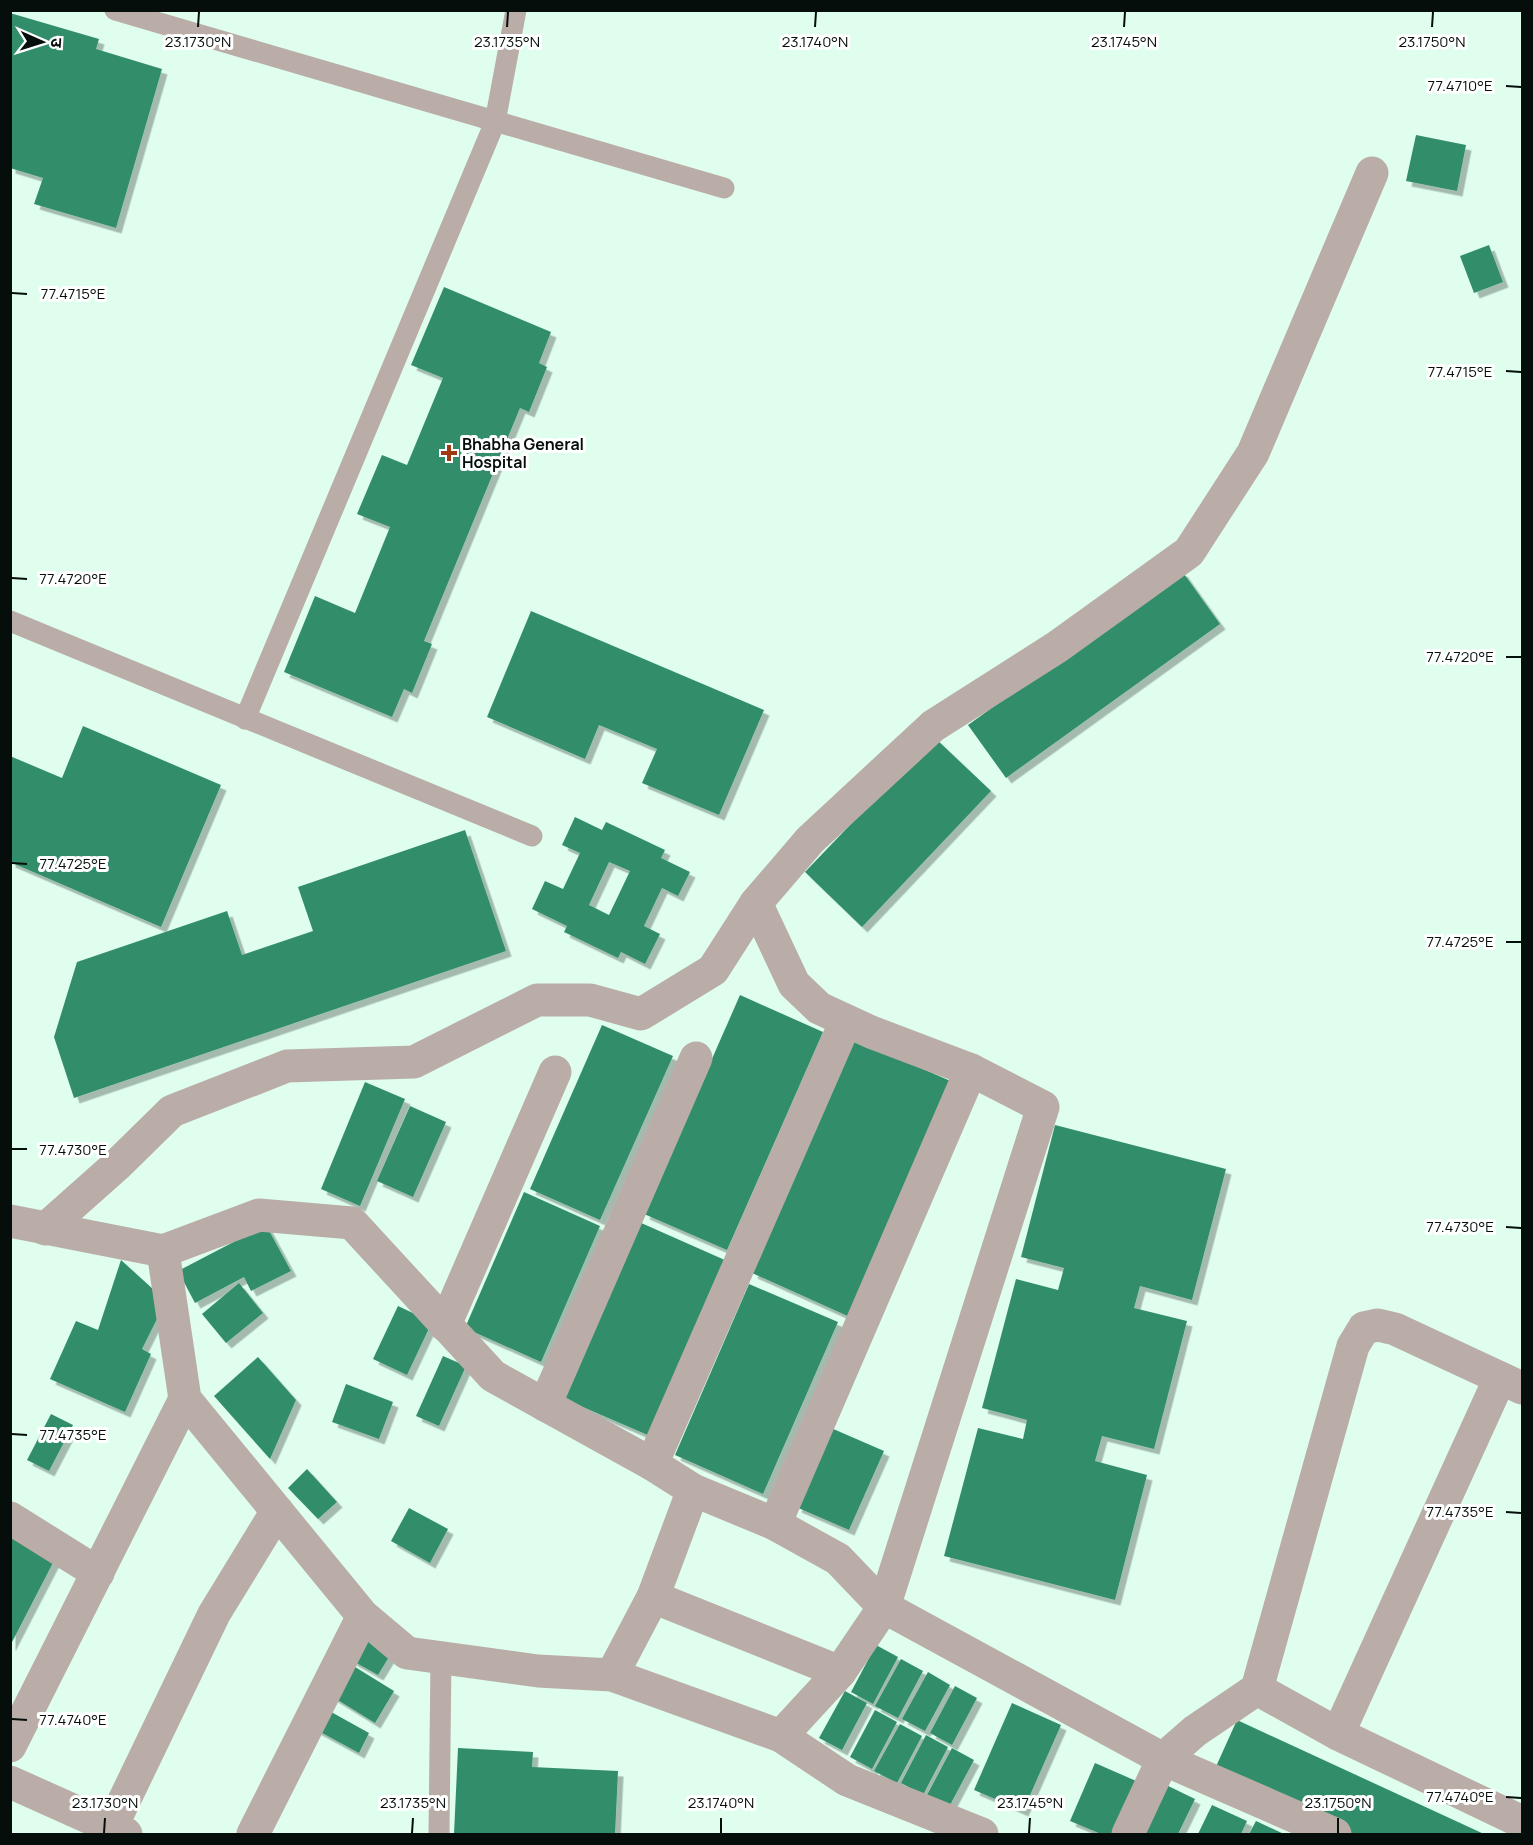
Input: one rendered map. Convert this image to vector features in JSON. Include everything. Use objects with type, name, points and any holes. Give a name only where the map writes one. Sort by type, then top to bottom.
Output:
[{"type":"street","points":[[45,1229],[117,1166],[172,1111],[287,1066],[414,1062],[537,1000],[590,1000],[641,1014],[713,970],[756,903],[810,840],[933,726],[1057,647],[1189,552],[1253,453],[1371,173]]},
{"type":"street","points":[[756,903],[794,984],[819,1008],[846,1021],[971,1070],[1043,1107],[884,1607],[840,1672],[781,1736]]},
{"type":"street","points":[[652,1464],[846,1021]]},
{"type":"street","points":[[545,1405],[696,1058]]},
{"type":"street","points":[[774,1524],[971,1070]]},
{"type":"street","points":[[445,1325],[555,1072]]},
{"type":"street","points":[[10,1221],[163,1251],[259,1215],[352,1223],[493,1376],[652,1464],[693,1490],[774,1524],[838,1559],[884,1607],[1163,1759],[1335,1834]]},
{"type":"street","points":[[163,1251],[185,1400],[363,1616],[407,1653],[538,1671],[612,1675],[781,1736],[847,1780],[982,1834]]},
{"type":"street","points":[[1128,1834],[1163,1759],[1195,1731],[1257,1689],[1353,1346],[1364,1328],[1378,1324],[1395,1329],[1511,1383],[1338,1734]]},
{"type":"street","points":[[10,1746],[185,1400]]},
{"type":"street","points":[[612,1675],[653,1597],[693,1490]]},
{"type":"street","points":[[10,1782],[115,1832],[214,1614],[277,1511]]},
{"type":"street","points":[[10,1518],[98,1573]]},
{"type":"street","points":[[653,1597],[840,1672]]},
{"type":"street","points":[[253,1834],[363,1616]]},
{"type":"street","points":[[1257,1689],[1338,1734],[1522,1822]]},
{"type":"lane","points":[[115,10],[724,188]]},
{"type":"lane","points":[[245,719],[495,122],[516,10]]},
{"type":"lane","points":[[10,621],[532,836]]},
{"type":"lane","points":[[438,1834],[441,1658]]},
{"type":"building","points":[[10,13],[99,39],[96,49],[162,69],[116,228],[34,204],[43,178],[10,168]]},
{"type":"building","points":[[1416,135],[1466,145],[1457,191],[1406,181]]},
{"type":"building","points":[[1489,245],[1503,282],[1474,293],[1460,256]]},
{"type":"building","points":[[444,287],[551,332],[539,363],[547,367],[529,412],[520,408],[424,641],[432,644],[412,693],[404,689],[392,717],[284,672],[315,596],[355,613],[390,527],[357,514],[382,455],[407,465],[443,378],[411,365]]},
{"type":"building","points":[[1182,571],[1220,624],[1006,778],[968,725]]},
{"type":"building","points":[[531,611],[764,710],[719,815],[642,783],[657,749],[599,725],[585,759],[487,717]]},
{"type":"building","points":[[83,726],[221,785],[161,927],[10,862],[10,756],[62,778]]},
{"type":"building","points":[[934,737],[991,791],[862,927],[805,872]]},
{"type":"building","points":[[575,817],[602,830],[606,822],[665,850],[661,858],[690,872],[678,896],[662,888],[644,926],[660,934],[645,964],[621,952],[618,958],[564,932],[567,926],[532,909],[545,881],[563,889],[580,853],[562,845]],"holes":[[[609,862],[630,871],[609,915],[589,905]]]},
{"type":"building","points":[[465,830],[506,951],[74,1098],[54,1037],[77,962],[227,911],[242,955],[313,931],[298,887]]},
{"type":"building","points":[[740,995],[823,1032],[727,1250],[644,1214]]},
{"type":"building","points":[[602,1025],[673,1056],[600,1220],[530,1189]]},
{"type":"building","points":[[855,1039],[955,1083],[852,1318],[752,1273]]},
{"type":"building","points":[[365,1082],[405,1099],[360,1206],[321,1189]]},
{"type":"building","points":[[410,1106],[446,1122],[413,1197],[377,1181]]},
{"type":"building","points":[[1055,1125],[1226,1169],[1192,1300],[1140,1286],[1134,1308],[1187,1321],[1154,1449],[1102,1436],[1095,1461],[1147,1475],[1115,1600],[944,1556],[978,1428],[1023,1439],[1027,1420],[982,1408],[1016,1279],[1058,1290],[1064,1268],[1021,1257]]},
{"type":"building","points":[[524,1192],[600,1226],[541,1362],[465,1328]]},
{"type":"building","points":[[639,1222],[727,1261],[650,1436],[562,1398]]},
{"type":"building","points":[[266,1225],[291,1271],[251,1291],[244,1277],[195,1303],[178,1271]]},
{"type":"building","points":[[121,1260],[166,1301],[142,1349],[151,1354],[125,1412],[50,1379],[76,1321],[98,1330]]},
{"type":"building","points":[[239,1283],[263,1313],[226,1343],[202,1314]]},
{"type":"building","points":[[749,1284],[838,1322],[763,1494],[675,1455]]},
{"type":"building","points":[[398,1306],[432,1322],[407,1375],[373,1359]]},
{"type":"building","points":[[443,1356],[466,1366],[439,1426],[416,1416]]},
{"type":"building","points":[[258,1357],[296,1400],[270,1459],[214,1396]]},
{"type":"building","points":[[346,1384],[393,1402],[379,1439],[332,1422]]},
{"type":"building","points":[[51,1414],[73,1425],[49,1471],[27,1460]]},
{"type":"building","points":[[831,1428],[884,1451],[849,1530],[796,1507]]},
{"type":"building","points":[[307,1469],[337,1502],[318,1519],[288,1488]]},
{"type":"building","points":[[409,1508],[448,1529],[430,1563],[391,1541]]},
{"type":"building","points":[[10,1532],[58,1553],[10,1646]]},
{"type":"building","points":[[365,1636],[392,1652],[378,1675],[351,1660]]},
{"type":"building","points":[[876,1645],[898,1657],[873,1704],[851,1692]]},
{"type":"building","points":[[901,1659],[923,1671],[898,1718],[875,1706]]},
{"type":"building","points":[[347,1662],[394,1691],[375,1723],[328,1694]]},
{"type":"building","points":[[928,1672],[950,1685],[925,1731],[902,1719]]},
{"type":"building","points":[[955,1686],[977,1698],[952,1745],[930,1733]]},
{"type":"building","points":[[845,1691],[867,1703],[842,1750],[819,1738]]},
{"type":"building","points":[[1012,1703],[1061,1725],[1023,1811],[974,1790]]},
{"type":"building","points":[[324,1708],[369,1733],[359,1753],[313,1728]]},
{"type":"building","points":[[875,1710],[897,1722],[872,1769],[850,1757]]},
{"type":"building","points":[[1237,1720],[1484,1834],[1351,1834],[1214,1771]]},
{"type":"building","points":[[900,1724],[922,1736],[897,1783],[874,1771]]},
{"type":"building","points":[[926,1735],[948,1747],[923,1795],[901,1783]]},
{"type":"building","points":[[458,1748],[533,1752],[532,1767],[618,1771],[615,1834],[454,1834]]},
{"type":"building","points":[[952,1748],[974,1760],[949,1807],[927,1795]]},
{"type":"building","points":[[1095,1763],[1143,1784],[1121,1834],[1101,1834],[1070,1821]]},
{"type":"building","points":[[1160,1782],[1195,1799],[1178,1834],[1135,1834]]},
{"type":"building","points":[[1212,1805],[1247,1821],[1241,1834],[1198,1834]]},
{"type":"building","points":[[1256,1821],[1284,1834],[1249,1834]]},
{"type":"place","name":"Bhabha General Hospital","points":[[449,453]]}]
